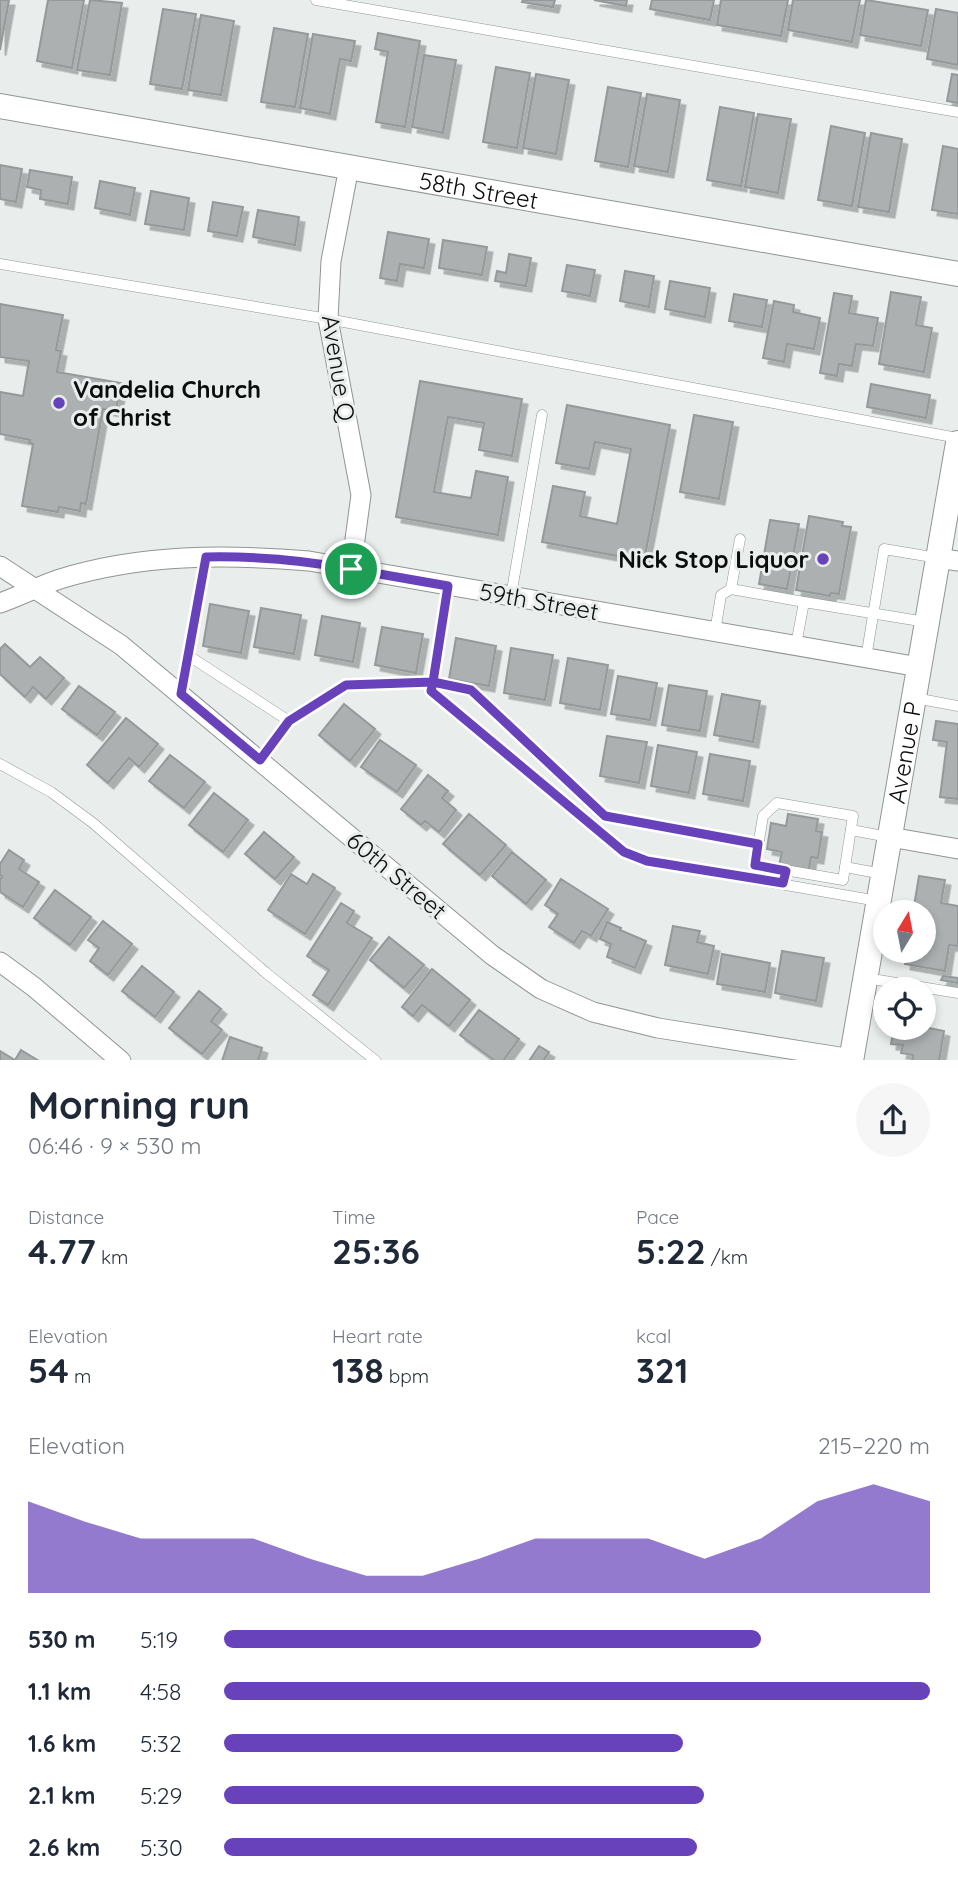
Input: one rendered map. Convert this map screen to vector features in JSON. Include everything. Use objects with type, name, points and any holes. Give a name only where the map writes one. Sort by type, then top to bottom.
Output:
[{"type":"street","name":"58th Street","points":[[0,106],[958,274]]},
{"type":"street","name":"Avenue Q","points":[[349,167],[331,261],[328,319],[361,495],[351,569]]},
{"type":"street","name":"Avenue P","points":[[879,900],[919,667],[928,623],[948,560],[958,440]]},
{"type":"street","name":"59th Street","points":[[0,603],[59,580],[128,563],[248,556],[309,561],[919,667]]},
{"type":"street","name":"60th Street","points":[[0,566],[121,645],[492,955],[541,989],[593,1012],[659,1028],[852,1060]]},
{"type":"street","points":[[890,837],[958,849]]},
{"type":"street","name":"Avenue P","points":[[852,1060],[873,937]]},
{"type":"street","points":[[0,962],[121,1060]]},
{"type":"lane","points":[[316,0],[958,112]]},
{"type":"lane","points":[[0,264],[328,319],[958,440]]},
{"type":"lane","points":[[511,596],[542,415]]},
{"type":"lane","points":[[731,589],[740,539]]},
{"type":"lane","points":[[866,657],[884,550],[948,560]]},
{"type":"lane","points":[[181,694],[206,557]]},
{"type":"lane","points":[[448,586],[431,691],[624,852],[647,861],[874,900]]},
{"type":"lane","points":[[715,632],[721,595],[731,589],[928,623]]},
{"type":"lane","points":[[796,645],[804,602]]},
{"type":"lane","points":[[189,656],[289,721]]},
{"type":"lane","points":[[260,760],[289,721],[346,685],[433,682],[471,690],[605,816],[758,844]]},
{"type":"lane","points":[[914,698],[958,706]]},
{"type":"lane","points":[[0,764],[51,792],[93,823],[265,972],[376,1060]]},
{"type":"lane","points":[[841,894],[853,816],[777,803],[763,816],[755,865],[843,880]]},
{"type":"lane","points":[[851,830],[890,837]]},
{"type":"lane","points":[[845,867],[884,874]]},
{"type":"lane","points":[[783,883],[786,871]]},
{"type":"lane","points":[[866,978],[958,993]]},
{"type":"building","points":[[0,0],[9,0],[0,50]]},
{"type":"building","points":[[48,0],[84,0],[72,68],[37,61]]},
{"type":"building","points":[[90,0],[122,3],[110,75],[77,70]]},
{"type":"building","points":[[555,0],[553,7],[522,2]]},
{"type":"building","points":[[594,0],[627,0],[626,6]]},
{"type":"building","points":[[652,0],[714,0],[710,20],[650,9]]},
{"type":"building","points":[[721,0],[788,0],[781,36],[717,25]]},
{"type":"building","points":[[793,0],[860,0],[852,42],[788,30]]},
{"type":"building","points":[[866,0],[928,10],[921,46],[860,35]]},
{"type":"building","points":[[163,9],[196,14],[182,89],[150,84]]},
{"type":"building","points":[[936,9],[958,13],[958,65],[927,59]]},
{"type":"building","points":[[201,15],[234,21],[221,95],[188,90]]},
{"type":"building","points":[[274,28],[308,34],[295,107],[261,102]]},
{"type":"building","points":[[378,33],[420,41],[405,127],[376,122],[388,52],[375,49]]},
{"type":"building","points":[[313,34],[355,41],[351,61],[340,59],[330,114],[300,108]]},
{"type":"building","points":[[424,55],[456,60],[443,133],[412,127]]},
{"type":"building","points":[[496,67],[530,73],[517,148],[483,142]]},
{"type":"building","points":[[536,74],[569,80],[556,154],[523,148]]},
{"type":"building","points":[[952,74],[958,75],[958,103],[947,101]]},
{"type":"building","points":[[608,87],[641,93],[628,167],[595,161]]},
{"type":"building","points":[[647,94],[680,100],[668,172],[634,166]]},
{"type":"building","points":[[720,107],[754,113],[741,186],[707,180]]},
{"type":"building","points":[[758,114],[791,119],[778,193],[745,187]]},
{"type":"building","points":[[831,126],[865,133],[852,206],[818,200]]},
{"type":"building","points":[[871,133],[902,139],[889,212],[858,207]]},
{"type":"building","points":[[943,146],[958,149],[958,214],[932,210]]},
{"type":"building","points":[[0,165],[22,169],[16,202],[0,199]]},
{"type":"building","points":[[30,170],[72,177],[68,204],[40,199],[41,190],[27,187]]},
{"type":"building","points":[[100,181],[135,188],[130,215],[95,208]]},
{"type":"building","points":[[151,191],[189,198],[184,230],[145,224]]},
{"type":"building","points":[[213,202],[243,207],[237,236],[208,231]]},
{"type":"building","points":[[258,210],[299,217],[295,245],[253,237]]},
{"type":"building","points":[[388,232],[429,239],[424,268],[400,264],[397,281],[380,278]]},
{"type":"building","points":[[443,240],[487,247],[482,275],[439,268]]},
{"type":"building","points":[[509,254],[531,258],[526,286],[495,281],[497,271],[506,273]]},
{"type":"building","points":[[567,265],[595,270],[590,296],[562,291]]},
{"type":"building","points":[[625,271],[654,276],[649,307],[620,301]]},
{"type":"building","points":[[670,281],[710,288],[705,317],[665,309]]},
{"type":"building","points":[[891,292],[921,297],[916,325],[932,328],[924,372],[879,364]]},
{"type":"building","points":[[834,293],[852,296],[849,313],[878,318],[873,346],[856,344],[852,366],[839,364],[837,376],[820,373]]},
{"type":"building","points":[[734,294],[767,300],[762,327],[729,321]]},
{"type":"building","points":[[774,301],[794,305],[793,312],[820,318],[814,349],[787,344],[784,362],[763,358]]},
{"type":"building","name":"Vandelia Church of Christ","points":[[0,304],[63,315],[56,350],[61,351],[57,372],[121,383],[116,411],[103,409],[86,504],[81,503],[80,511],[59,507],[58,512],[22,506],[33,444],[29,443],[30,440],[0,434],[0,392],[23,396],[29,361],[0,357]]},
{"type":"building","points":[[420,381],[522,399],[512,456],[479,450],[484,423],[448,417],[434,492],[471,498],[476,471],[508,477],[498,535],[396,517]]},
{"type":"building","points":[[871,384],[930,395],[926,418],[867,407]]},
{"type":"building","points":[[567,405],[670,425],[644,561],[542,542],[553,486],[585,492],[580,516],[617,524],[631,449],[595,442],[589,469],[556,463]]},
{"type":"building","points":[[694,415],[733,422],[719,499],[680,492]]},
{"type":"building","name":"Nick Stop Liquor","points":[[809,516],[843,522],[842,526],[851,527],[839,594],[831,593],[830,596],[796,590]]},
{"type":"building","points":[[770,520],[799,524],[787,589],[759,584]]},
{"type":"building","points":[[210,604],[249,611],[241,653],[203,646]]},
{"type":"building","points":[[261,608],[301,615],[294,654],[254,647]]},
{"type":"building","points":[[322,616],[360,623],[353,662],[315,655]]},
{"type":"building","points":[[382,627],[423,634],[416,673],[375,665]]},
{"type":"building","points":[[456,638],[496,646],[489,686],[449,679]]},
{"type":"building","points":[[5,644],[30,667],[40,657],[64,678],[46,699],[33,687],[25,697],[0,674],[0,649]]},
{"type":"building","points":[[511,648],[553,655],[545,700],[504,693]]},
{"type":"building","points":[[568,658],[608,665],[600,710],[560,703]]},
{"type":"building","points":[[618,676],[657,683],[650,720],[611,714]]},
{"type":"building","points":[[669,685],[707,691],[700,731],[662,725]]},
{"type":"building","points":[[79,686],[115,712],[97,735],[62,709]]},
{"type":"building","points":[[722,694],[760,701],[753,742],[714,735]]},
{"type":"building","points":[[344,704],[375,729],[350,761],[319,735]]},
{"type":"building","points":[[126,718],[158,744],[139,767],[129,758],[108,783],[87,765]]},
{"type":"building","points":[[936,721],[958,724],[958,799],[940,797],[947,742],[933,740]]},
{"type":"building","points":[[607,736],[647,742],[639,783],[600,776]]},
{"type":"building","points":[[380,740],[416,765],[397,792],[361,767]]},
{"type":"building","points":[[658,745],[697,752],[689,793],[651,786]]},
{"type":"building","points":[[710,754],[750,761],[743,801],[703,794]]},
{"type":"building","points":[[170,755],[205,782],[184,808],[149,781]]},
{"type":"building","points":[[428,775],[448,791],[442,798],[456,810],[439,832],[425,821],[421,825],[401,809]]},
{"type":"building","points":[[214,793],[248,820],[223,852],[189,825]]},
{"type":"building","points":[[469,814],[506,845],[480,875],[443,844]]},
{"type":"building","points":[[788,814],[818,819],[816,831],[822,832],[818,858],[811,857],[809,870],[779,865],[782,852],[767,849],[771,823],[786,826]]},
{"type":"building","points":[[264,832],[294,857],[275,879],[245,854]]},
{"type":"building","points":[[9,850],[24,860],[19,869],[39,882],[23,907],[0,892],[0,864]]},
{"type":"building","points":[[512,852],[546,880],[526,904],[492,876]]},
{"type":"building","points":[[291,874],[307,884],[313,874],[335,888],[305,934],[268,910]]},
{"type":"building","points":[[919,876],[945,880],[941,903],[958,906],[958,946],[949,945],[945,971],[905,964],[936,963],[936,900],[915,900]]},
{"type":"building","points":[[561,879],[608,909],[591,936],[582,931],[574,943],[549,927],[558,914],[545,905]]},
{"type":"building","points":[[55,890],[91,917],[70,945],[34,918]]},
{"type":"building","points":[[341,903],[354,911],[347,923],[372,938],[328,1005],[313,995],[329,970],[307,956]]},
{"type":"building","points":[[103,921],[132,944],[108,975],[90,961],[99,948],[88,940]]},
{"type":"building","points":[[607,922],[646,941],[635,968],[607,957],[611,944],[600,939]]},
{"type":"building","points":[[673,926],[700,931],[697,942],[714,946],[708,974],[665,965]]},
{"type":"building","points":[[389,937],[424,965],[404,988],[370,960]]},
{"type":"building","points":[[782,951],[824,958],[816,1001],[775,993]]},
{"type":"building","points":[[722,954],[770,963],[765,992],[717,984]]},
{"type":"building","points":[[142,966],[174,992],[155,1017],[122,991]]},
{"type":"building","points":[[432,969],[470,1000],[449,1026],[422,1005],[413,1016],[402,1007]]},
{"type":"building","points":[[943,976],[958,978],[958,983],[941,980]]},
{"type":"building","points":[[199,991],[221,1009],[211,1021],[222,1030],[202,1054],[169,1028]]},
{"type":"building","points":[[479,1010],[519,1039],[504,1060],[494,1060],[460,1035]]},
{"type":"building","points":[[936,1029],[944,1031],[939,1060],[912,1060],[913,1055],[901,1053],[903,1045],[891,1044],[892,1040],[936,1040]]},
{"type":"building","points":[[230,1037],[262,1048],[258,1060],[222,1060]]},
{"type":"building","points":[[539,1046],[549,1052],[544,1060],[530,1060]]},
{"type":"building","points":[[21,1050],[37,1060],[15,1060]]},
{"type":"building","points":[[0,1051],[15,1060],[0,1060]]},
{"type":"place","name":"Vandelia Church of Christ","points":[[59,403]]},
{"type":"place","name":"Nick Stop Liquor","points":[[823,559]]},
{"type":"route","points":[[351,569],[309,561],[248,556],[206,557],[181,694],[260,760],[289,721],[346,685],[433,682],[431,691],[624,852],[647,861],[783,883],[786,871],[755,865],[758,844],[605,816],[471,690],[433,682],[448,586],[351,569]]}]
